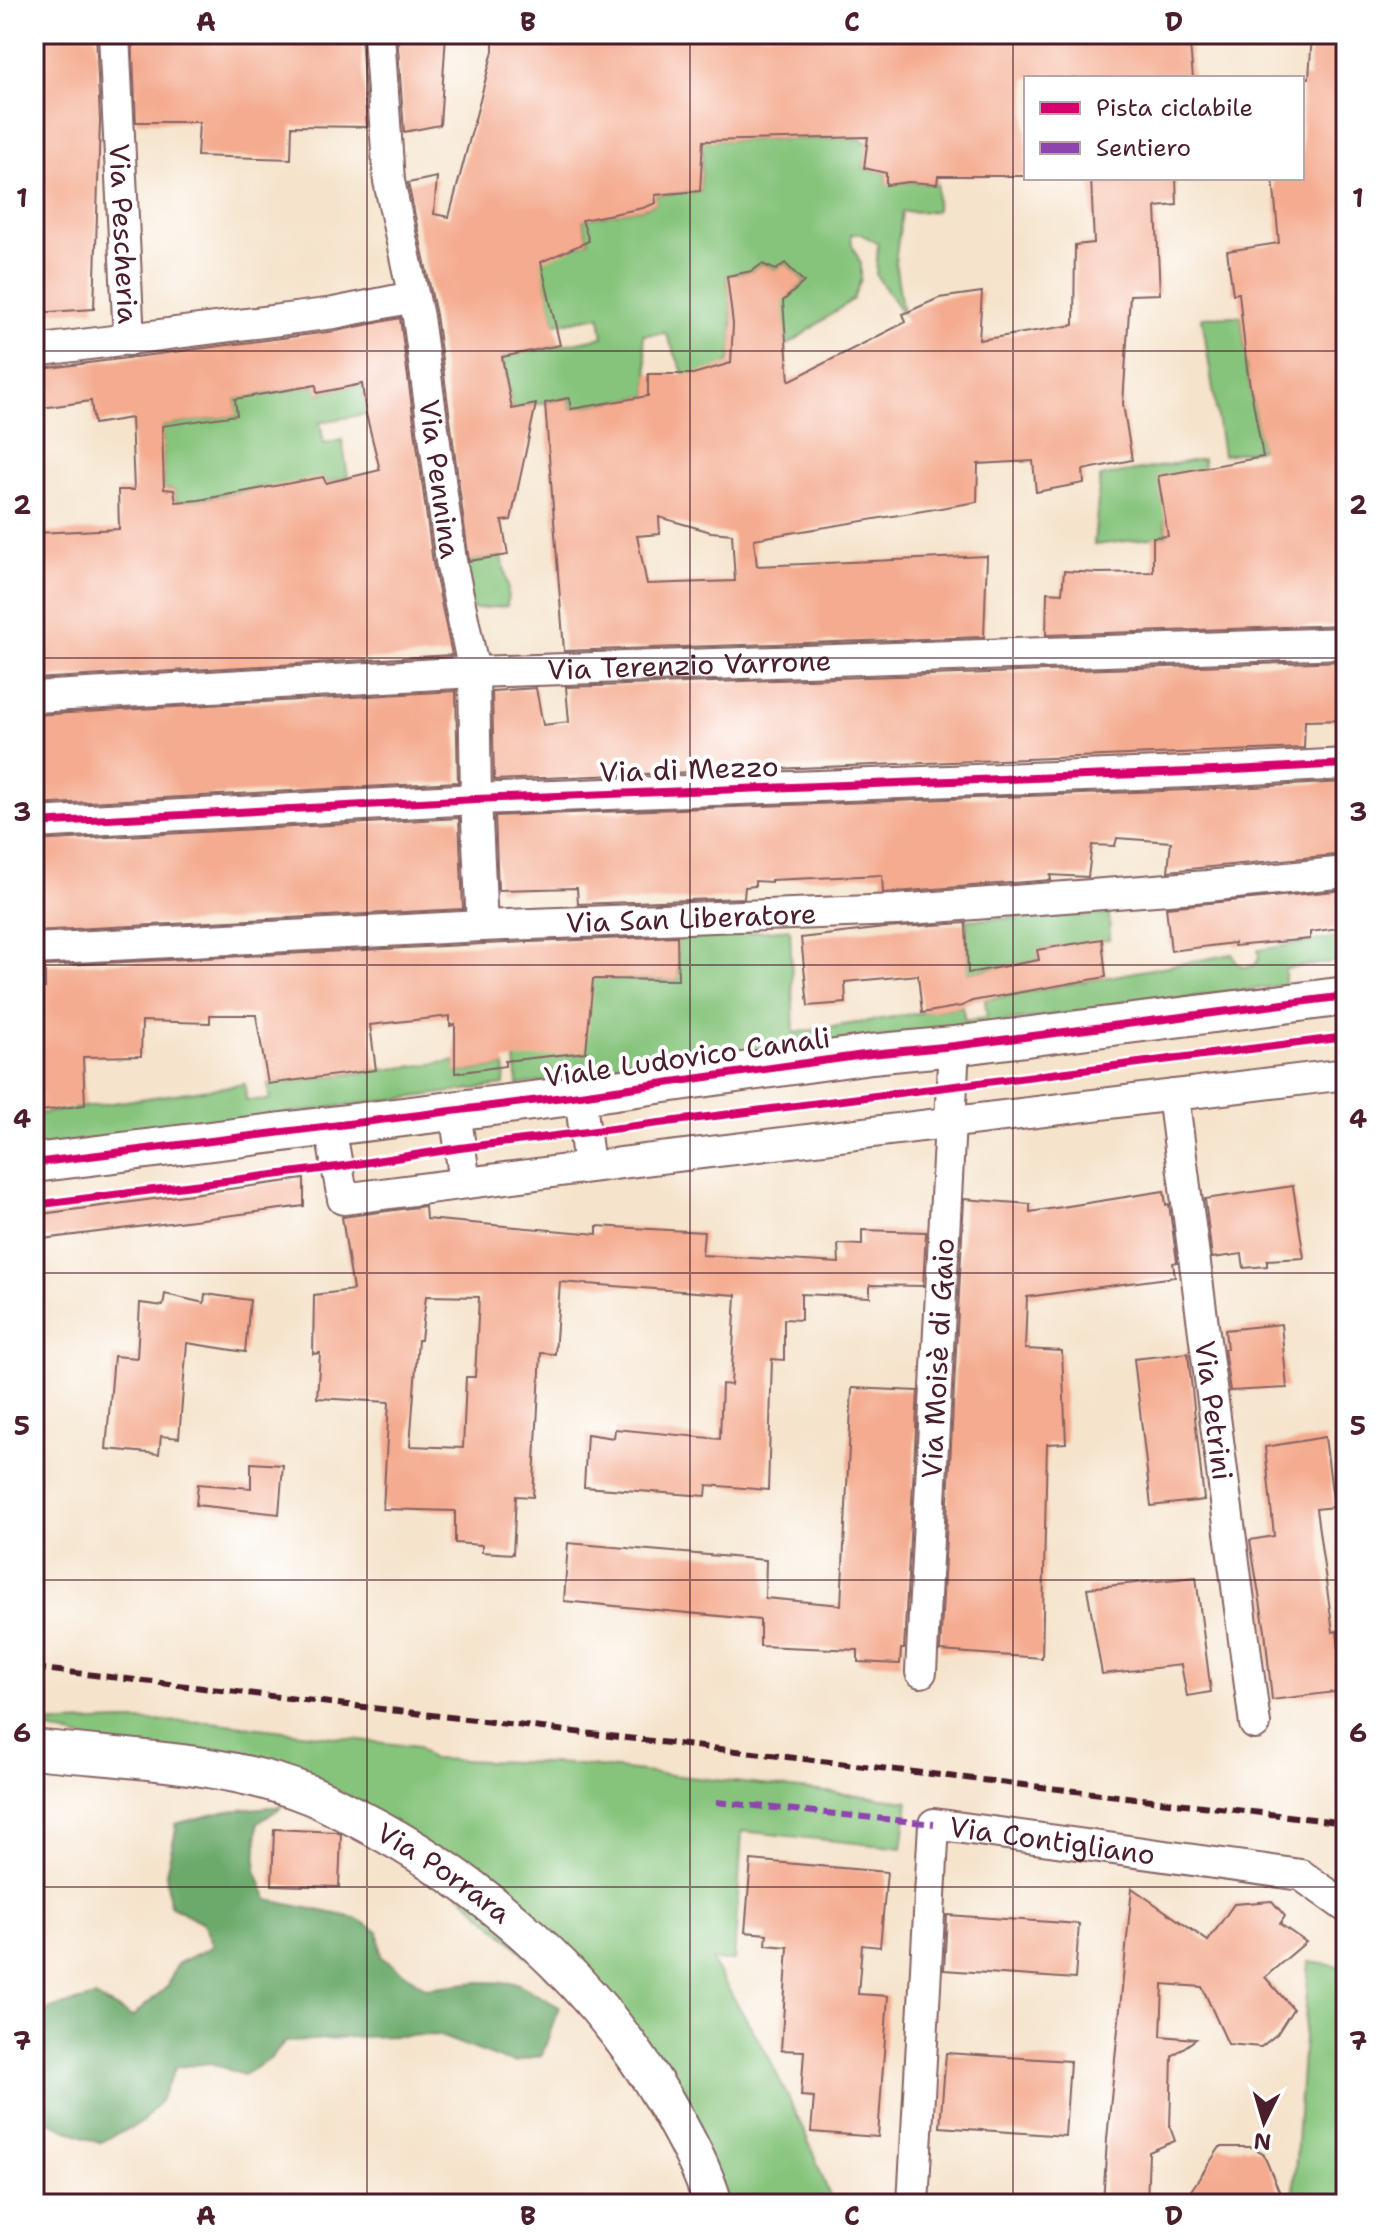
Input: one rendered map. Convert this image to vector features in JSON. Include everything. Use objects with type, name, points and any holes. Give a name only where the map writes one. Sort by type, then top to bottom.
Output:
[{"type":"street","name":"Via Pescheria","points":[[34,351],[129,340],[114,34]]},
{"type":"street","name":"Via Pennina","points":[[379,34],[389,181],[413,297],[429,391],[451,561],[474,672],[482,926]]},
{"type":"street","points":[[129,340],[334,313],[413,297]]},
{"type":"street","name":"Via Terenzio Varrone","points":[[34,697],[474,672],[1346,643]]},
{"type":"street","name":"Via di Mezzo","points":[[34,823],[476,799],[1346,764]]},
{"type":"street","name":"Via San Liberatore","points":[[34,949],[482,926],[897,910],[1346,872]]},
{"type":"street","name":"Viale Ludovico Canali","points":[[34,1163],[1345,996]]},
{"type":"street","name":"Via Moisè di Gaio","points":[[921,1672],[954,1046]]},
{"type":"street","points":[[330,1127],[343,1199],[1346,1074]]},
{"type":"street","points":[[580,1095],[589,1166]]},
{"type":"street","name":"Via Petrini","points":[[1173,1095],[1255,1724]]},
{"type":"street","points":[[455,1111],[465,1183]]},
{"type":"street","name":"Via Porrara","points":[[34,1749],[196,1767],[256,1778],[309,1794],[407,1844],[501,1911],[539,1943],[613,2023],[645,2067],[678,2124],[707,2182],[713,2204]]},
{"type":"street","name":"Via Contigliano","points":[[913,2204],[934,1824],[1301,1875],[1346,1907]]},
{"type":"green space","points":[[857,138],[868,143],[864,168],[886,173],[886,184],[937,184],[936,211],[902,212],[895,262],[903,314],[876,275],[878,244],[861,234],[851,234],[852,245],[861,264],[861,279],[853,299],[775,354],[778,298],[790,295],[804,282],[785,263],[776,270],[762,264],[752,271],[727,276],[732,349],[726,365],[718,370],[685,384],[684,374],[666,333],[643,335],[648,396],[571,409],[569,398],[512,409],[502,357],[603,337],[600,316],[555,324],[543,274],[524,273],[563,223],[572,248],[589,241],[582,220],[643,208],[656,203],[655,195],[700,191],[703,149],[692,147],[691,141]]},
{"type":"green space","points":[[1241,316],[1245,350],[1263,349],[1265,362],[1246,365],[1262,449],[1223,455],[1202,317]]},
{"type":"green space","points":[[362,384],[366,414],[320,422],[324,444],[342,440],[348,477],[326,483],[323,477],[270,495],[266,487],[176,502],[174,490],[164,489],[162,426],[236,415],[235,399],[316,385],[318,393]]},
{"type":"green space","points":[[1203,459],[1204,468],[1165,520],[1167,536],[1094,545],[1100,477]]},
{"type":"green space","points":[[502,556],[508,587],[507,606],[473,609],[462,562]]},
{"type":"green space","points":[[1109,914],[1110,939],[1038,950],[1039,960],[968,973],[966,920]]},
{"type":"green space","points":[[790,929],[794,1033],[962,1006],[965,1021],[987,1017],[985,1000],[1233,954],[1238,964],[1251,966],[1259,958],[1258,950],[1346,936],[1346,960],[1285,969],[1285,985],[518,1085],[515,1060],[594,964],[628,980],[678,980],[677,939]]},
{"type":"green space","points":[[455,1061],[456,1073],[505,1066],[504,1085],[34,1147],[37,1114],[245,1084],[246,1100],[270,1100],[268,1084]]},
{"type":"green space","points":[[124,1721],[210,1722],[417,1747],[430,1759],[570,1764],[908,1801],[902,1848],[742,1831],[734,1961],[711,1960],[767,2054],[805,2133],[833,2204],[713,2204],[645,2067],[407,1844],[196,1767],[34,1726]]},
{"type":"green space","points":[[283,1806],[258,1823],[256,1870],[268,1900],[355,1918],[378,1931],[381,1957],[426,1988],[478,1982],[517,1983],[559,2007],[542,2055],[515,2062],[437,2035],[285,2042],[270,2059],[243,2075],[211,2063],[176,2067],[160,2101],[141,2123],[99,2143],[49,2122],[34,2088],[34,2029],[50,2009],[95,1997],[132,2017],[168,1986],[177,1964],[213,1946],[203,1923],[170,1905],[166,1873],[175,1824],[227,1811]]},
{"type":"green space","points":[[1309,1962],[1346,1967],[1346,2204],[1293,2204]]},
{"type":"building","points":[[34,34],[96,34],[100,121],[94,309],[34,313]]},
{"type":"building","points":[[132,34],[361,34],[367,127],[292,126],[291,159],[197,156],[199,122],[136,122]]},
{"type":"building","points":[[397,34],[446,34],[440,125],[404,132]]},
{"type":"building","points":[[493,34],[917,34],[917,38],[991,41],[990,34],[1189,34],[1193,76],[1024,76],[1024,176],[938,176],[937,184],[908,182],[886,185],[886,173],[864,168],[868,137],[703,141],[700,191],[655,195],[656,203],[643,208],[582,220],[589,241],[541,262],[560,345],[502,357],[512,409],[536,404],[511,520],[502,521],[508,555],[469,561],[436,315],[408,183],[437,177],[434,214],[449,217],[493,51]]},
{"type":"building","points":[[1312,34],[1346,34],[1346,625],[1046,635],[1047,592],[1062,593],[1064,571],[1153,572],[1153,537],[1168,536],[1158,476],[1263,457],[1247,369],[1239,293],[1233,294],[1227,251],[1279,243],[1273,180],[1304,180],[1304,78],[1309,78]]},
{"type":"building","points":[[1091,180],[1176,180],[1177,205],[1156,207],[1160,294],[1130,295],[1123,404],[1132,460],[1083,470],[1084,483],[1036,492],[1033,461],[978,464],[977,502],[754,539],[757,566],[987,556],[984,637],[564,651],[545,403],[569,398],[571,409],[648,396],[648,374],[693,374],[731,363],[733,324],[727,276],[752,271],[762,264],[776,270],[785,263],[804,282],[783,301],[789,381],[906,322],[903,314],[939,298],[982,292],[979,340],[1074,325],[1075,245],[1094,243]],"holes":[[[659,517],[711,532],[732,534],[735,581],[647,584],[637,536],[660,534]]]},
{"type":"building","points":[[400,318],[433,563],[452,655],[34,679],[34,580],[39,580],[37,533],[119,529],[118,490],[134,490],[131,418],[94,424],[91,401],[34,409],[34,370],[336,331]],"holes":[[[362,384],[380,470],[326,483],[323,477],[199,500],[176,502],[174,490],[164,489],[162,426],[237,415],[235,399],[316,385],[317,393]]]},
{"type":"building","points":[[1346,661],[1346,720],[1305,721],[1304,748],[494,780],[492,691],[536,688],[543,725],[569,722],[566,687]]},
{"type":"building","points":[[456,691],[458,782],[34,805],[34,715]]},
{"type":"building","points":[[1346,782],[1346,854],[1168,871],[1171,842],[1117,838],[1115,846],[1092,845],[1088,877],[1050,875],[1051,880],[883,893],[882,875],[771,880],[755,881],[755,886],[745,887],[744,898],[578,904],[577,888],[498,890],[495,816]]},
{"type":"building","points":[[459,818],[463,909],[34,931],[34,841]]},
{"type":"building","points":[[1346,890],[1346,927],[1310,932],[1310,939],[1234,946],[1234,943],[1171,951],[1166,907]]},
{"type":"building","points":[[966,923],[968,973],[1039,960],[1037,950],[1102,939],[1106,977],[922,1013],[918,975],[845,982],[846,1003],[808,1006],[801,938],[884,928]]},
{"type":"building","points":[[677,936],[678,980],[593,979],[586,1052],[505,1061],[505,1066],[455,1073],[455,1024],[450,1026],[450,1016],[370,1025],[376,1070],[268,1084],[256,1015],[210,1015],[210,1023],[142,1021],[141,1056],[83,1057],[85,1105],[34,1112],[34,988],[45,988],[45,966]]},
{"type":"building","points":[[304,1179],[304,1206],[34,1240],[34,1215]]},
{"type":"building","points":[[1293,1186],[1304,1258],[1267,1260],[1267,1266],[1244,1268],[1242,1254],[1212,1258],[1205,1199]]},
{"type":"building","points":[[1164,1191],[1166,1205],[1169,1204],[1177,1262],[1173,1263],[1175,1277],[1027,1297],[1025,1349],[1062,1351],[1066,1443],[1047,1444],[1042,1658],[940,1651],[964,1199],[1030,1204],[1030,1212]]},
{"type":"building","points":[[425,1206],[426,1219],[597,1234],[597,1226],[704,1232],[702,1255],[839,1263],[838,1244],[862,1245],[862,1230],[926,1232],[923,1286],[870,1285],[870,1297],[801,1294],[801,1320],[784,1319],[784,1360],[772,1359],[768,1490],[707,1485],[706,1496],[584,1487],[587,1434],[614,1438],[615,1429],[720,1439],[722,1384],[731,1385],[736,1295],[560,1282],[555,1354],[541,1353],[533,1497],[516,1496],[513,1554],[482,1552],[482,1545],[455,1543],[455,1511],[383,1509],[389,1402],[317,1398],[320,1353],[313,1354],[314,1295],[353,1290],[342,1217]],"holes":[[[426,1296],[479,1297],[475,1377],[466,1377],[463,1448],[410,1446],[418,1340],[421,1340]]]},
{"type":"building","points":[[165,1294],[204,1303],[205,1294],[250,1300],[245,1352],[187,1343],[179,1438],[161,1436],[159,1454],[106,1449],[114,1356],[137,1358],[140,1303],[163,1306]]},
{"type":"building","points":[[1281,1324],[1287,1388],[1230,1391],[1224,1349],[1227,1349],[1225,1330]]},
{"type":"building","points":[[1188,1353],[1204,1500],[1151,1506],[1134,1359]]},
{"type":"building","points":[[852,1388],[918,1391],[904,1649],[901,1649],[900,1664],[858,1662],[858,1650],[760,1646],[760,1620],[564,1601],[568,1543],[766,1560],[765,1598],[841,1605]]},
{"type":"building","points":[[1325,1437],[1334,1507],[1316,1509],[1333,1632],[1337,1631],[1343,1691],[1272,1700],[1265,1631],[1250,1540],[1274,1536],[1265,1447]]},
{"type":"building","points":[[251,1463],[283,1465],[279,1514],[196,1505],[198,1484],[251,1488]]},
{"type":"building","points":[[1196,1577],[1211,1692],[1187,1696],[1181,1665],[1102,1674],[1087,1588]]},
{"type":"building","points":[[274,1829],[341,1834],[339,1887],[272,1885]]},
{"type":"building","points":[[751,1860],[887,1872],[880,1947],[862,1945],[858,1994],[888,1996],[878,2137],[811,2132],[814,2097],[801,2096],[804,2051],[781,2050],[788,1947],[766,1945],[767,1934],[745,1932]]},
{"type":"building","points":[[1132,1888],[1208,1941],[1234,1904],[1272,1901],[1285,1916],[1280,1924],[1306,1942],[1265,1977],[1293,2009],[1277,2034],[1261,2047],[1228,2044],[1202,1987],[1163,1984],[1161,2036],[1196,2039],[1172,2056],[1170,2127],[1175,2141],[1149,2152],[1147,2204],[1103,2204],[1107,2139]]},
{"type":"building","points":[[947,1915],[1079,1924],[1075,1979],[944,1970]]},
{"type":"building","points":[[946,2053],[1070,2061],[1065,2136],[940,2127]]},
{"type":"building","points":[[1220,2147],[1252,2147],[1263,2153],[1279,2191],[1270,2204],[1182,2204]]},
{"type":"railway","points":[[34,1668],[1346,1823]]},
{"type":"marked path","points":[[716,1802],[934,1824]]},
{"type":"cycle path","points":[[34,823],[476,799],[1346,764]]},
{"type":"cycle path","points":[[34,1163],[580,1095],[871,1054],[1346,996]]},
{"type":"cycle path","points":[[34,1205],[337,1167],[460,1148],[1346,1037]]}]
